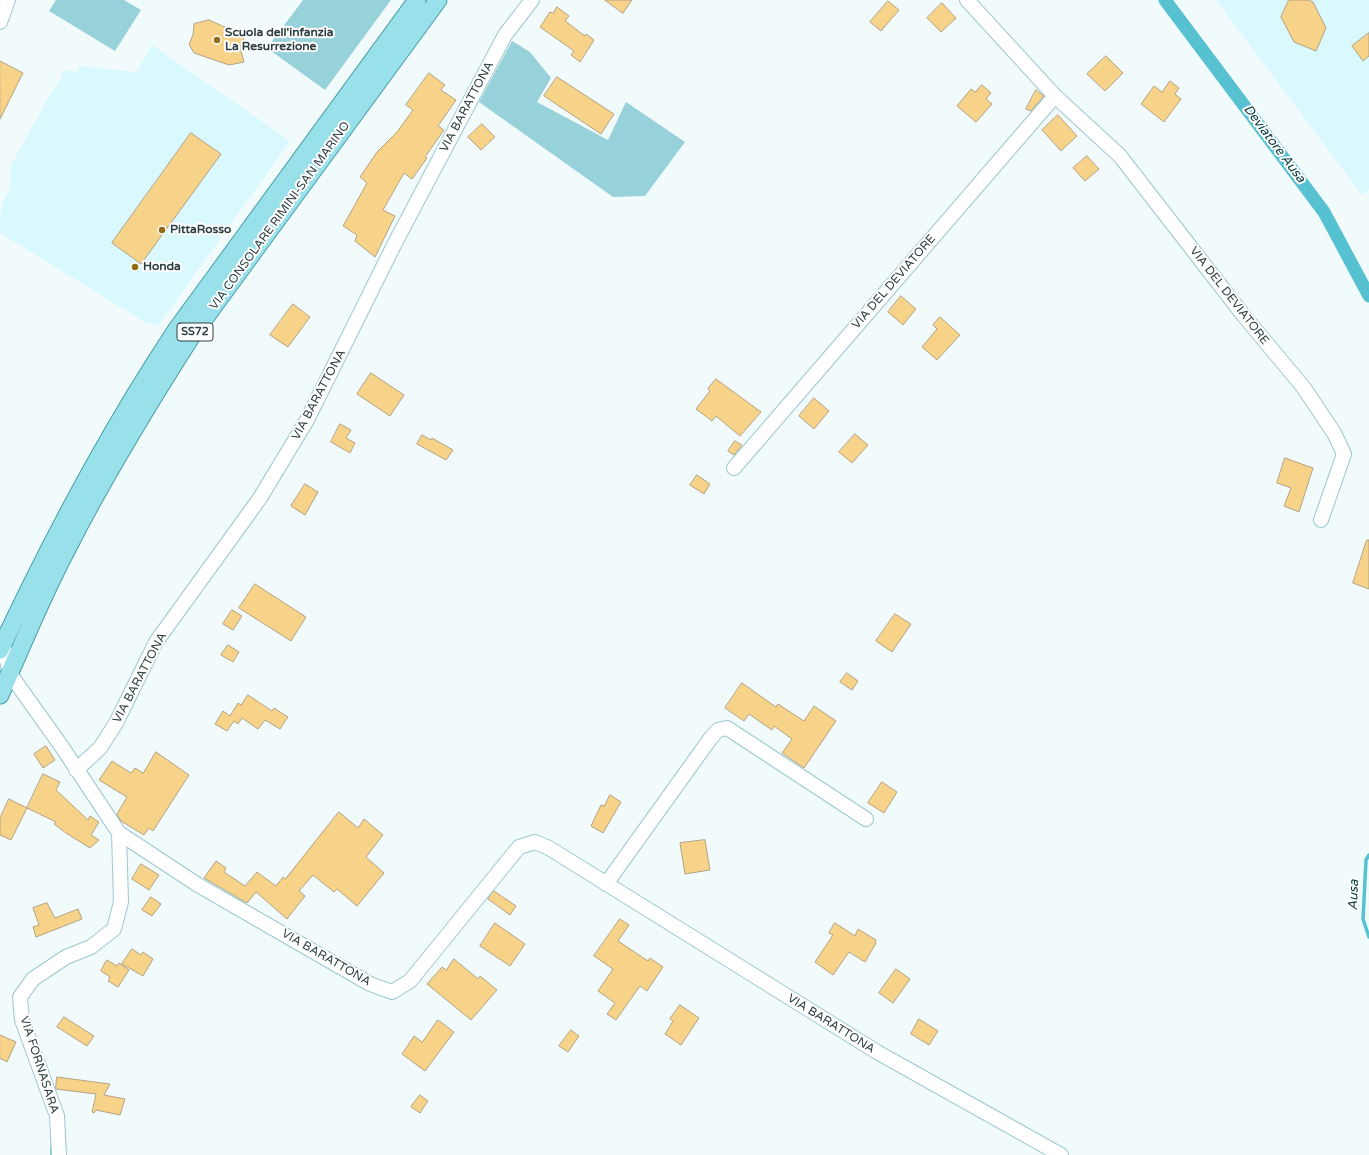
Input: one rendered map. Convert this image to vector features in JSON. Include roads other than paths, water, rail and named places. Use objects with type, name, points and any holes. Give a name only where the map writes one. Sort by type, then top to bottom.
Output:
[{"type":"main road","name":"VIA CONSOLARE RIMINI-SAN MARINO","points":[[1,645],[93,464],[142,382],[178,329],[417,0]]},
{"type":"main road","name":"VIA CONSOLARE RIMINI-SAN MARINO","points":[[0,695],[66,550],[106,476],[191,337],[438,0]]},
{"type":"street","points":[[0,22],[8,0]]},
{"type":"street","name":"VIA BARATTONA","points":[[76,770],[100,748],[116,723],[156,642],[260,498],[307,420],[395,243],[505,35],[532,0]]},
{"type":"street","name":"VIA DEL DEVIATORE","points":[[967,0],[1055,96],[1120,156],[1244,316],[1304,388],[1323,415],[1344,454],[1321,520]]},
{"type":"street","name":"VIA DEL DEVIATORE","points":[[734,468],[1055,96]]},
{"type":"street","points":[[1,645],[10,674]]},
{"type":"street","name":"VIA BARATTONA","points":[[10,674],[62,748],[119,834],[212,893],[370,984],[392,992],[410,981],[519,847],[535,842],[606,884],[877,1052],[1061,1155]]},
{"type":"street","points":[[606,884],[718,730],[727,728],[866,819]]},
{"type":"street","name":"VIA FORNASARA","points":[[59,1155],[57,1116],[22,1020],[20,997],[33,979],[66,957],[91,947],[114,929],[121,902],[119,834]]},
{"type":"waterway","name":"Deviatore Ausa","points":[[1165,0],[1324,212],[1369,296]]},
{"type":"waterway","name":"Ausa","points":[[1369,855],[1366,860],[1363,919],[1369,937]]},
{"type":"waterway","points":[[52,1146],[52,1155]]},
{"type":"place","name":"Scuola dell'infanzia La Resurrezione","points":[[217,40]]},
{"type":"place","name":"PittaRosso","points":[[162,230]]},
{"type":"place","name":"Honda","points":[[135,267]]}]
